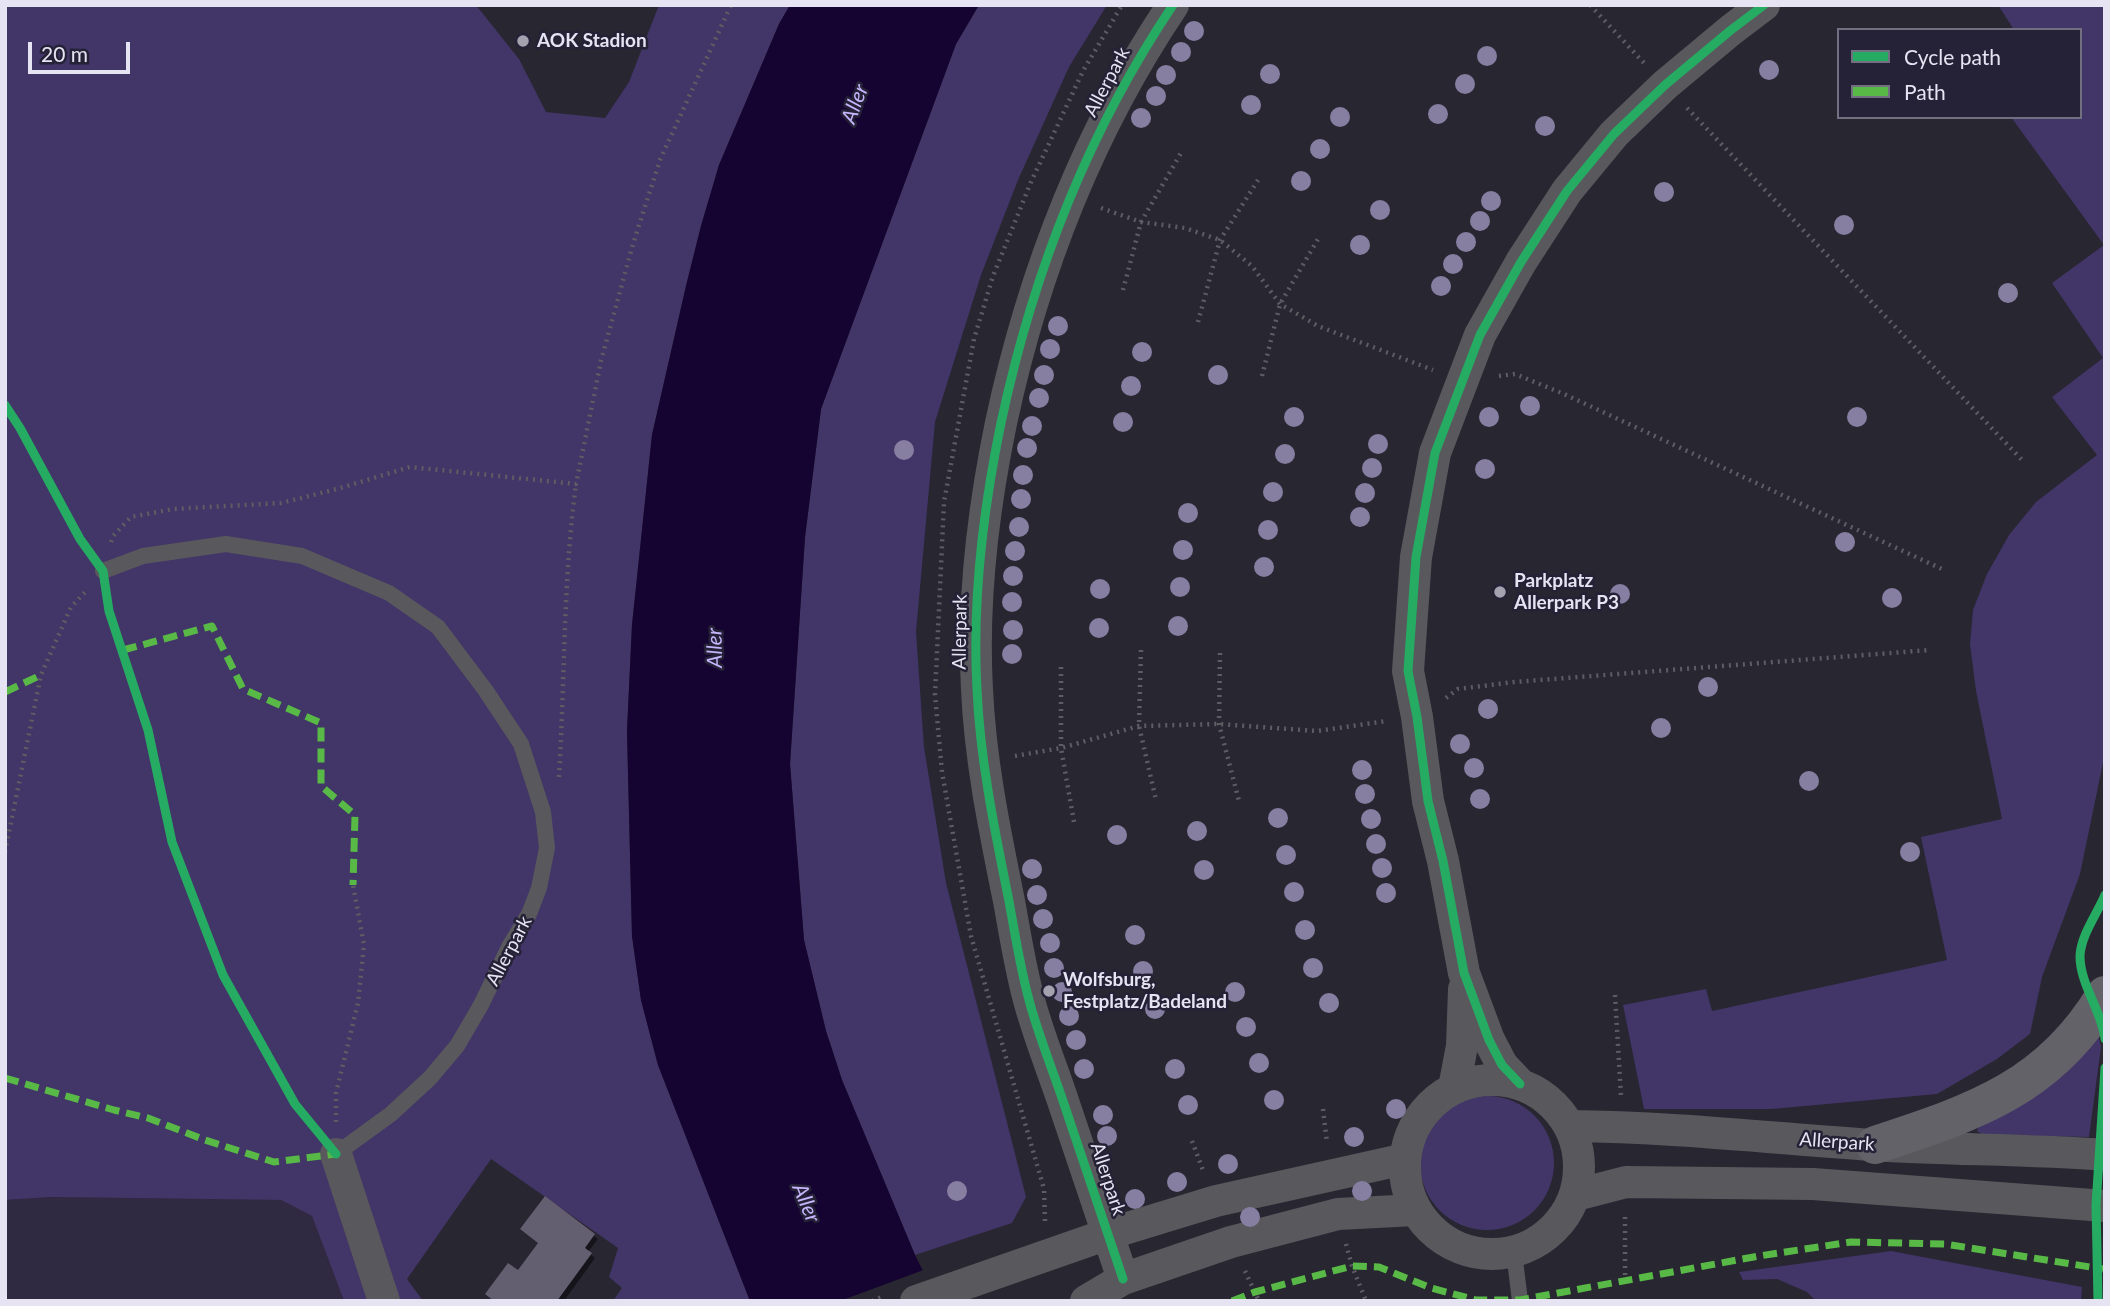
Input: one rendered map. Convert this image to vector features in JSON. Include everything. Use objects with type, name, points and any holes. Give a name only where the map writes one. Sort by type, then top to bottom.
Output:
[{"type":"main road","points":[[1875,1145],[1958,1117],[2020,1086],[2044,1069],[2082,1030],[2105,995]]},
{"type":"street","name":"Allerpark","points":[[1123,1279],[1029,1001],[984,762],[977,690],[978,584],[989,483],[1013,366],[1040,275],[1069,197],[1103,124],[1148,43],[1173,5]]},
{"type":"street","points":[[1520,1084],[1502,1065],[1489,1040],[1464,973],[1443,861],[1428,801],[1408,671],[1416,557],[1435,453],[1480,335],[1521,262],[1567,191],[1614,134],[1665,85],[1764,5]]},
{"type":"street","points":[[1454,1088],[1462,1046],[1464,973]]},
{"type":"street","points":[[1497,1079],[1520,1084],[1542,1094],[1560,1111],[1570,1126],[1579,1152],[1580,1169],[1576,1195],[1562,1221],[1545,1238],[1514,1252],[1483,1255],[1458,1248],[1440,1237],[1415,1210],[1406,1184],[1405,1159],[1413,1130],[1430,1105],[1454,1088],[1472,1082],[1497,1079]]},
{"type":"street","name":"Allerpark","points":[[1570,1126],[1623,1126],[1875,1145],[2105,1155]]},
{"type":"street","points":[[336,1154],[384,1301]]},
{"type":"street","name":"Allerpark","points":[[916,1301],[1108,1234],[1216,1201],[1405,1159]]},
{"type":"street","points":[[1576,1195],[1626,1182],[1813,1184],[2105,1206]]},
{"type":"street","points":[[1086,1301],[1123,1279],[1231,1242],[1338,1214],[1415,1210]]},
{"type":"lane","name":"Allerpark","points":[[103,572],[143,556],[226,544],[302,556],[390,593],[438,627],[522,744],[543,812],[547,848],[539,888],[529,914],[457,1046],[430,1078],[391,1114],[336,1154]]},
{"type":"lane","points":[[1514,1252],[1520,1301]]},
{"type":"path","points":[[559,787],[571,523],[576,484],[601,361],[633,244],[660,160],[731,5]]},
{"type":"path","points":[[1590,5],[2023,461]]},
{"type":"path","points":[[1123,290],[1141,222],[1181,153]]},
{"type":"path","points":[[1198,322],[1220,240],[1260,177]]},
{"type":"path","points":[[1262,376],[1280,304],[1318,239]]},
{"type":"path","points":[[5,852],[41,675],[71,607],[103,572],[113,536],[131,517],[173,509],[281,503],[410,467],[576,484]]},
{"type":"path","points":[[1141,650],[1139,726],[1156,800]]},
{"type":"path","points":[[1220,653],[1219,724],[1239,801]]},
{"type":"path","points":[[1061,667],[1061,748],[1074,822]]},
{"type":"path","points":[[336,1154],[336,1093],[358,1003],[364,945],[353,885]]},
{"type":"shaded area","points":[[5,5],[476,5],[519,59],[546,112],[605,118],[629,82],[659,5],[790,5],[779,24],[719,165],[686,286],[652,435],[632,625],[627,731],[632,936],[641,1000],[658,1065],[750,1301],[613,1301],[622,1288],[609,1277],[618,1248],[491,1159],[407,1279],[423,1301],[344,1301],[312,1216],[281,1200],[51,1197],[5,1200]]},
{"type":"shaded area","points":[[979,5],[1107,5],[1069,67],[1018,180],[981,275],[935,422],[916,632],[924,747],[946,883],[1026,1197],[1012,1223],[915,1255],[842,1080],[826,1031],[804,940],[790,764],[805,537],[821,409],[956,44]]},
{"type":"shaded area","points":[[1998,5],[2105,5],[2105,753],[2080,874],[2042,977],[2030,1034],[1997,1059],[1937,1094],[1772,1109],[1644,1109],[1623,1005],[1706,989],[1712,1011],[1947,960],[1921,837],[2002,819],[1976,691],[1970,644],[1973,610],[1987,574],[2009,535],[2036,502],[2097,455],[2052,397],[2103,358],[2052,283],[2104,245],[2012,119],[2082,119],[2082,28],[2013,28]]},
{"type":"shaded area","points":[[2098,1034],[2101,1047],[2089,1137],[1983,1135],[1977,1131],[1979,1126]]},
{"type":"shaded area","points":[[1487,1096],[1513,1101],[1534,1116],[1549,1137],[1554,1163],[1549,1189],[1534,1210],[1513,1225],[1487,1230],[1461,1225],[1440,1210],[1425,1189],[1420,1163],[1425,1137],[1440,1116],[1461,1101]]},
{"type":"shaded area","points":[[51,1197],[281,1200],[312,1216],[344,1301],[5,1301],[5,1200]]},
{"type":"shaded area","points":[[1891,1251],[2082,1287],[2081,1301],[1816,1301],[1807,1292],[1777,1279],[1743,1280],[1739,1272]]},
{"type":"water","name":"Aller","points":[[790,5],[979,5],[956,44],[821,409],[805,537],[790,764],[804,940],[826,1031],[842,1080],[915,1255],[938,1301],[750,1301],[658,1065],[641,1000],[632,936],[627,731],[632,625],[652,435],[686,286],[719,165],[779,24]]},
{"type":"pier","points":[[926,1269],[942,1301],[840,1301]]},
{"type":"building","points":[[545,1196],[595,1234],[585,1248],[592,1253],[557,1301],[494,1301],[485,1294],[508,1263],[518,1270],[538,1243],[520,1229]]},
{"type":"marked path","points":[[123,650],[212,626],[243,689],[321,723],[321,786],[355,815],[353,885]]},
{"type":"marked path","points":[[5,692],[41,675]]},
{"type":"marked path","points":[[5,1078],[148,1118],[274,1162],[336,1154]]},
{"type":"marked path","points":[[1232,1301],[1255,1292],[1352,1266],[1379,1267],[1431,1288],[1476,1300],[1520,1300],[1851,1242],[1945,1244],[2103,1269]]},
{"type":"cycle path","points":[[1123,1279],[1037,1025],[1023,975],[985,769],[977,689],[976,622],[980,555],[995,456],[1029,312],[1067,206],[1089,154],[1114,103],[1173,5]]},
{"type":"cycle path","points":[[1520,1084],[1502,1065],[1489,1040],[1464,973],[1443,861],[1428,801],[1408,671],[1416,557],[1435,453],[1480,335],[1521,262],[1567,191],[1614,134],[1665,85],[1764,5]]},
{"type":"cycle path","points":[[5,405],[80,539],[103,571],[109,611],[148,730],[172,842],[223,975],[295,1104],[336,1154]]},
{"type":"cycle path","points":[[2105,895],[2086,932],[2080,956],[2083,977],[2100,1018],[2105,1039]]},
{"type":"cycle path","points":[[2098,1301],[2096,1205],[2105,1068]]},
{"type":"place","name":"AOK Stadion","points":[[523,41]]},
{"type":"place","name":"Parkplatz Allerpark P3","points":[[1500,592]]},
{"type":"place","name":"Wolfsburg, Festplatz/Badeland","points":[[1049,991]]}]
